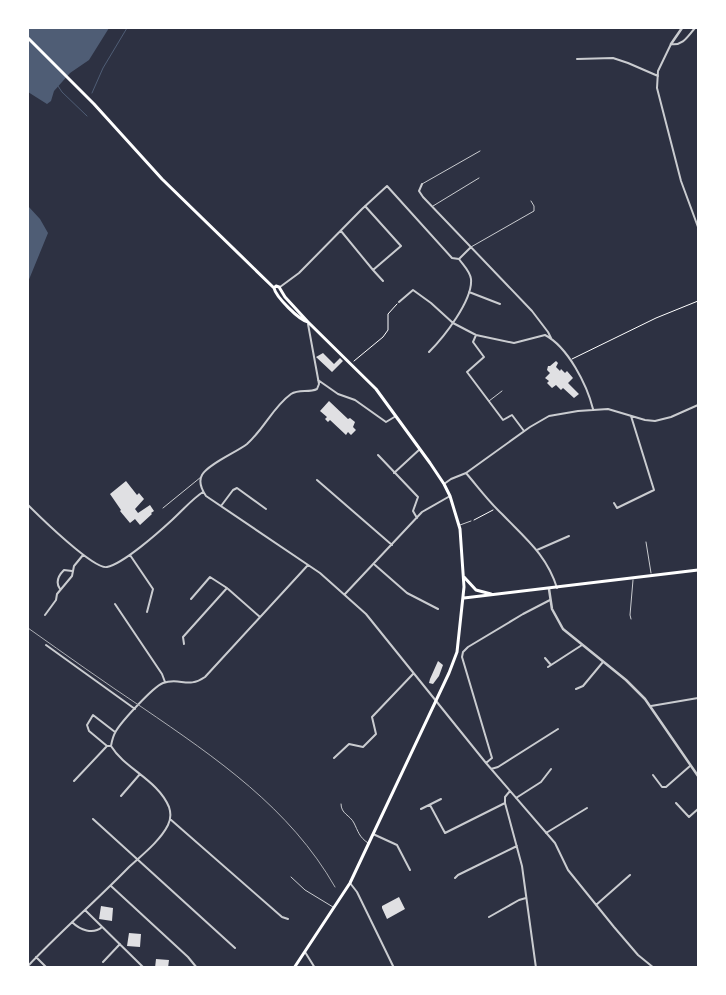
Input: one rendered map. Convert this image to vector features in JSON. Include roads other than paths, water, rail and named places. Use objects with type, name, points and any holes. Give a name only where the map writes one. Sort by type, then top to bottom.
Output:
[{"type":"main road","points":[[28,38],[76,86],[162,179],[303,321],[308,322]]},
{"type":"main road","points":[[274,290],[278,293],[280,289],[308,322],[376,389],[444,484],[450,496],[459,526],[464,576],[464,598],[454,662],[350,883],[294,968]]},
{"type":"main road","points":[[464,598],[698,570]]},
{"type":"main road","points":[[464,576],[476,590],[497,595]]},
{"type":"street","points":[[682,28],[671,44],[658,71],[657,88],[670,144],[698,227]]},
{"type":"street","points":[[671,44],[679,45],[695,28]]},
{"type":"street","points":[[578,59],[613,58],[658,76]]},
{"type":"street","points":[[422,184],[419,191],[432,207],[532,311],[551,338],[570,360],[590,396],[593,409]]},
{"type":"street","points":[[280,289],[299,273],[387,186],[452,258],[459,259],[468,270],[471,278],[469,292],[454,323],[429,352]]},
{"type":"street","points":[[365,206],[401,246],[374,270]]},
{"type":"street","points":[[341,230],[383,281]]},
{"type":"street","points":[[459,259],[471,247]]},
{"type":"street","points":[[399,302],[413,290],[454,323],[476,334],[514,343],[545,335],[551,338]]},
{"type":"street","points":[[469,292],[500,304]]},
{"type":"street","points":[[308,322],[319,384],[317,389],[298,391],[292,394],[246,444],[201,476],[202,490],[206,496],[328,579],[366,614],[486,763],[555,843],[568,870],[596,905],[638,955],[654,968]]},
{"type":"street","points":[[476,334],[474,342],[484,357],[467,372],[503,420],[512,415],[524,431]]},
{"type":"street","points":[[318,380],[338,394],[355,400],[386,422],[396,416]]},
{"type":"street","points":[[444,484],[451,478],[466,473],[524,431],[550,416],[593,409],[618,410],[645,420],[655,421],[671,417],[698,405]]},
{"type":"street","points":[[614,503],[617,508],[654,490],[631,415]]},
{"type":"street","points":[[394,473],[420,448]]},
{"type":"street","points":[[378,455],[418,497],[413,511],[417,518]]},
{"type":"street","points":[[466,473],[496,508],[537,550],[552,572],[558,588]]},
{"type":"street","points":[[317,480],[392,545]]},
{"type":"street","points":[[221,506],[233,490],[237,488],[266,509]]},
{"type":"street","points":[[28,504],[95,565],[107,568],[130,554],[173,520],[202,490]]},
{"type":"street","points":[[345,594],[422,512],[450,496]]},
{"type":"street","points":[[537,550],[569,536]]},
{"type":"street","points":[[130,554],[152,589],[147,612]]},
{"type":"street","points":[[45,615],[56,600],[60,589],[72,576],[72,571],[83,555]]},
{"type":"street","points":[[374,564],[407,593],[438,609]]},
{"type":"street","points":[[28,966],[138,859],[163,832],[170,819],[168,806],[162,795],[116,754],[111,746],[115,732],[158,686],[165,682],[191,684],[205,676],[308,565]]},
{"type":"street","points":[[60,589],[58,583],[59,576],[64,570],[72,571]]},
{"type":"street","points":[[191,599],[210,577],[260,617]]},
{"type":"street","points":[[184,644],[182,637],[226,588]]},
{"type":"street","points":[[549,589],[550,600],[559,624],[569,635],[626,680],[651,706],[698,776]]},
{"type":"street","points":[[486,763],[492,758],[462,657],[463,652],[468,647],[550,600]]},
{"type":"street","points":[[115,604],[162,674],[165,682]]},
{"type":"street","points":[[46,645],[135,710]]},
{"type":"street","points":[[546,658],[549,666],[582,645]]},
{"type":"street","points":[[576,689],[583,686],[603,662]]},
{"type":"street","points":[[334,758],[349,744],[363,747],[376,734],[372,717],[413,674]]},
{"type":"street","points":[[651,706],[698,698]]},
{"type":"street","points":[[111,746],[107,746],[89,731],[87,725],[93,715],[115,732]]},
{"type":"street","points":[[491,769],[498,767],[558,729]]},
{"type":"street","points":[[74,781],[107,746]]},
{"type":"street","points":[[654,775],[662,786],[666,787],[691,765]]},
{"type":"street","points":[[516,798],[541,782],[551,769]]},
{"type":"street","points":[[121,796],[140,774]]},
{"type":"street","points":[[510,791],[505,797],[505,803],[522,866],[536,968]]},
{"type":"street","points":[[421,809],[441,799]]},
{"type":"street","points":[[430,805],[444,834],[505,803]]},
{"type":"street","points":[[676,803],[689,817],[698,809]]},
{"type":"street","points":[[546,833],[587,808]]},
{"type":"street","points":[[93,819],[236,948]]},
{"type":"street","points":[[170,819],[282,917],[288,919]]},
{"type":"street","points":[[373,834],[397,845],[410,870]]},
{"type":"street","points":[[455,878],[458,874],[517,846]]},
{"type":"street","points":[[596,905],[630,875]]},
{"type":"street","points":[[350,883],[357,892],[394,968]]},
{"type":"street","points":[[111,886],[188,957],[197,968]]},
{"type":"street","points":[[489,917],[526,898]]},
{"type":"street","points":[[85,910],[144,968]]},
{"type":"street","points":[[72,922],[79,928],[89,931],[98,930],[102,927]]},
{"type":"street","points":[[103,962],[120,944]]},
{"type":"street","points":[[305,952],[315,968]]},
{"type":"street","points":[[36,957],[47,968]]},
{"type":"lane","points":[[422,184],[480,151]]},
{"type":"lane","points":[[432,207],[479,178]]},
{"type":"lane","points":[[471,247],[534,211],[531,201]]},
{"type":"lane","points":[[448,223],[452,221]]},
{"type":"lane","points":[[489,401],[502,391]]},
{"type":"lane","points":[[164,508],[201,476]]},
{"type":"lane","points":[[459,526],[471,521]]},
{"type":"lane","points":[[646,542],[652,576]]},
{"type":"lane","points":[[631,619],[634,578]]},
{"type":"lane","points":[[341,804],[341,809],[354,823],[358,834],[368,844]]},
{"type":"lane","points":[[291,877],[305,890],[333,908]]},
{"type":"water","points":[[28,28],[109,28],[89,60],[70,73],[54,91],[51,101],[47,104],[28,92]]},
{"type":"water","points":[[28,206],[40,219],[48,233],[28,282]]},
{"type":"waterway","points":[[92,93],[103,68],[127,28]]},
{"type":"waterway","points":[[58,86],[87,116]]},
{"type":"railway","points":[[28,628],[197,746],[250,787],[296,833],[317,859],[335,887]]}]
